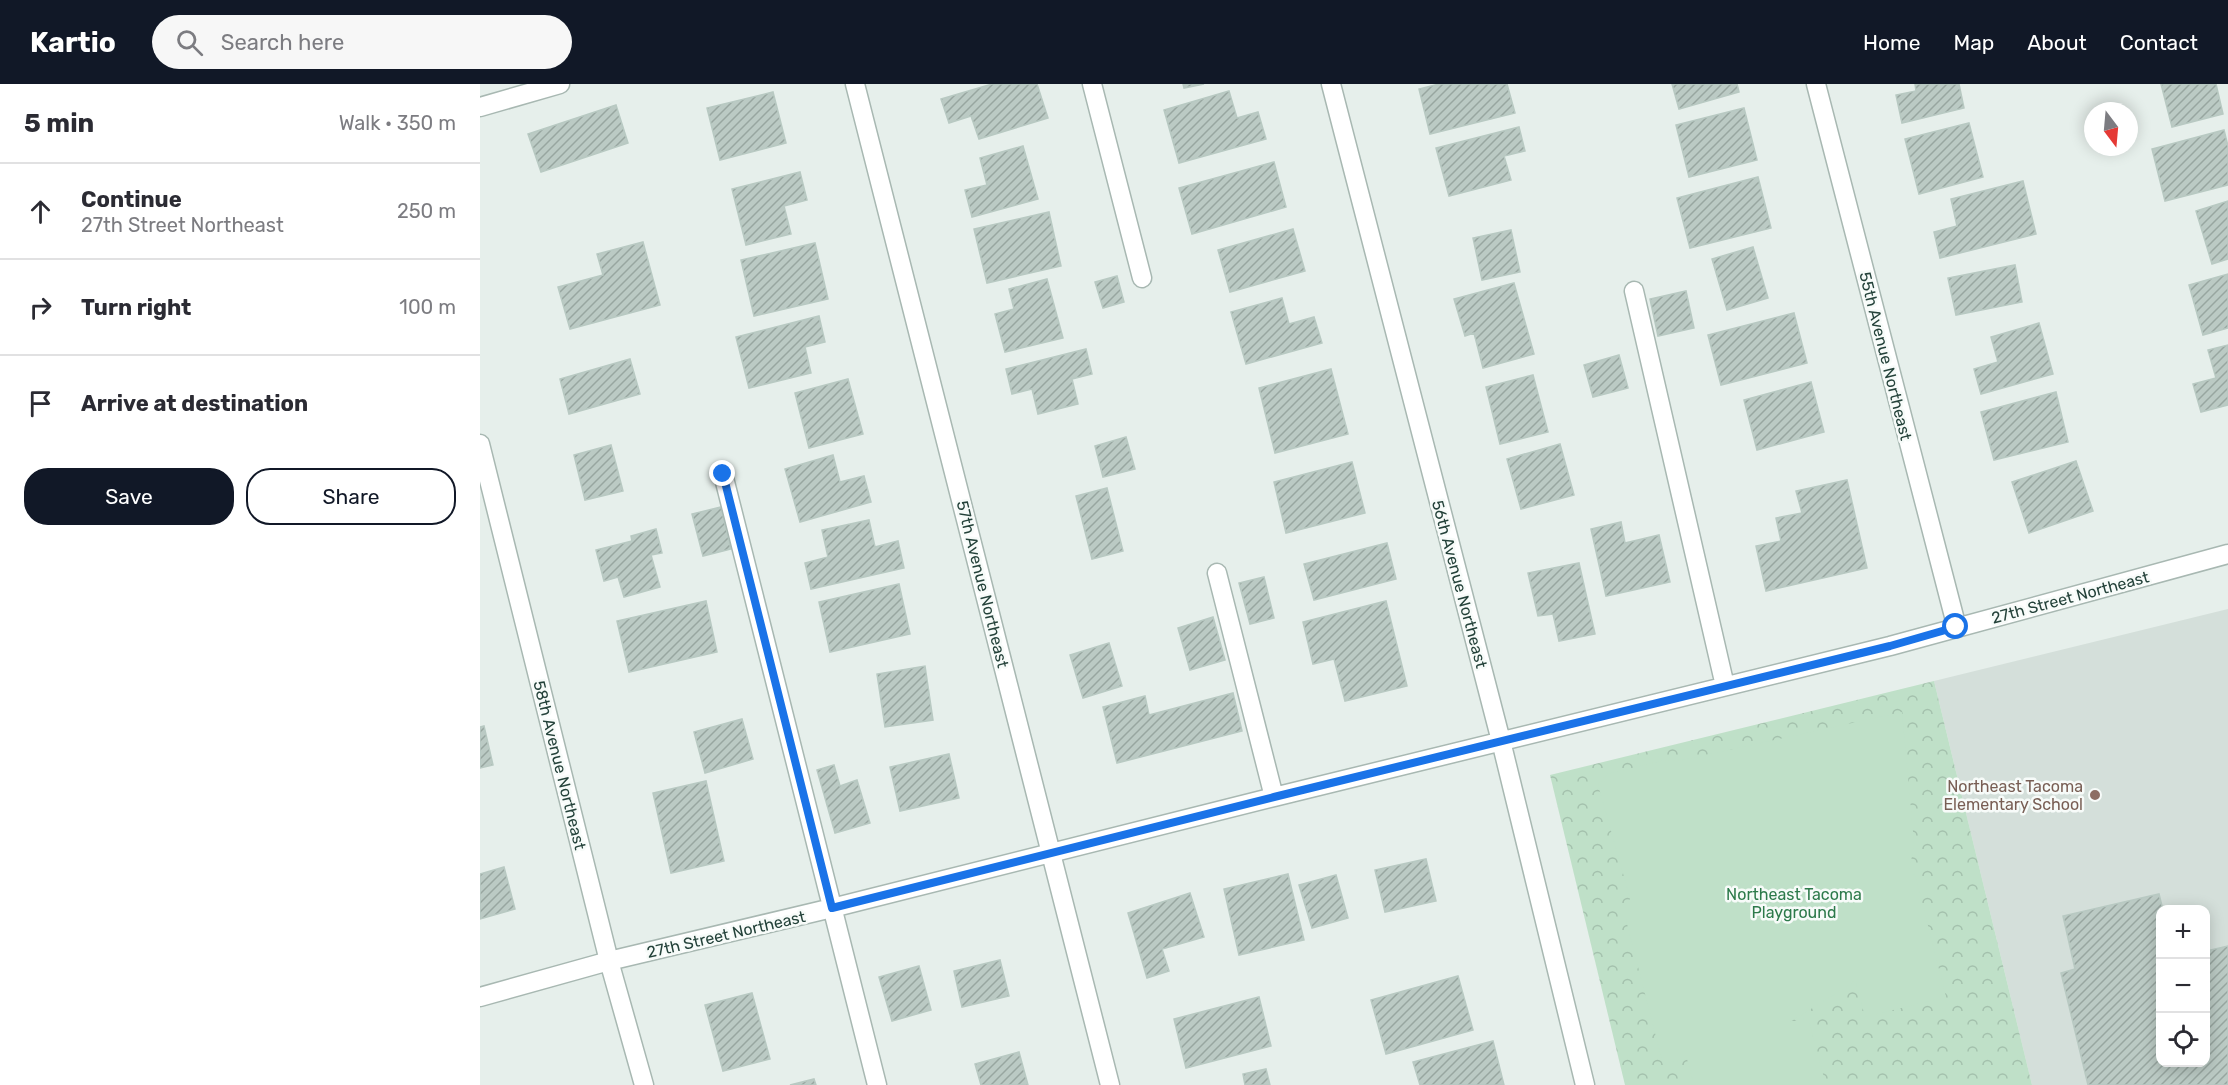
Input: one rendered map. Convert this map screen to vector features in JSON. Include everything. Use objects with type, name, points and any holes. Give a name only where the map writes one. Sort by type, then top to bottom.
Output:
[{"type":"street","points":[[480,107],[560,84]]},
{"type":"street","name":"57th Avenue Northeast","points":[[855,84],[1110,1085]]},
{"type":"street","points":[[1092,84],[1142,278]]},
{"type":"street","name":"56th Avenue Northeast","points":[[1331,84],[1501,741],[1585,1085]]},
{"type":"street","name":"55th Avenue Northeast","points":[[1816,84],[1956,627]]},
{"type":"street","points":[[1634,291],[1725,686]]},
{"type":"street","name":"58th Avenue Northeast","points":[[480,444],[609,962],[644,1085]]},
{"type":"street","points":[[723,474],[877,1085]]},
{"type":"street","name":"27th Street Northeast","points":[[480,997],[609,962],[1890,646],[2228,554]]},
{"type":"street","points":[[1217,573],[1274,797]]},
{"type":"shaded area","name":"Northeast Tacoma Elementary School","points":[[2228,609],[2228,1085],[2032,1085],[1934,681]]},
{"type":"green space","name":"Northeast Tacoma Playground","points":[[1934,681],[2032,1085],[1625,1085],[1550,775]]},
{"type":"green space","name":"Northeast Tacoma Playground","points":[[1902,712],[1914,842],[1909,875],[1915,874],[1946,997],[1865,1017],[1855,979],[1851,984],[1790,1022],[1808,1018],[1826,1085],[1694,1085],[1687,1059],[1663,1064],[1626,920],[1630,898],[1598,785],[1607,774],[1665,760],[1678,761]]},
{"type":"building","points":[[992,84],[1037,84],[1048,118],[979,139],[971,116],[949,123],[941,99]]},
{"type":"building","points":[[1183,84],[1204,84],[1184,88]]},
{"type":"building","points":[[1439,84],[1507,84],[1515,113],[1430,134],[1419,89]]},
{"type":"building","points":[[1672,84],[1737,84],[1739,92],[1679,109]]},
{"type":"building","points":[[1915,84],[1959,84],[1964,108],[1902,123],[1896,95],[1916,91]]},
{"type":"building","points":[[2161,84],[2216,84],[2223,114],[2172,127]]},
{"type":"building","points":[[1229,91],[1237,118],[1258,112],[1266,139],[1179,163],[1164,110]]},
{"type":"building","points":[[773,92],[786,143],[720,160],[707,108]]},
{"type":"building","points":[[616,105],[628,143],[541,172],[528,134]]},
{"type":"building","points":[[1744,108],[1757,160],[1689,177],[1676,125]]},
{"type":"building","points":[[1969,123],[1983,177],[1919,194],[1905,139]]},
{"type":"building","points":[[1519,127],[1525,151],[1504,156],[1511,180],[1449,196],[1436,148]]},
{"type":"building","points":[[2224,130],[2228,146],[2228,185],[2165,201],[2152,149]]},
{"type":"building","points":[[1023,146],[1038,199],[972,217],[965,190],[987,185],[980,158]]},
{"type":"building","points":[[1274,162],[1286,207],[1192,234],[1179,188]]},
{"type":"building","points":[[800,172],[807,200],[784,206],[791,234],[746,245],[732,189]]},
{"type":"building","points":[[1758,177],[1771,228],[1690,248],[1677,198]]},
{"type":"building","points":[[2023,181],[2036,234],[1940,258],[1934,232],[1957,226],[1951,199]]},
{"type":"building","points":[[2228,201],[2228,259],[2212,264],[2196,211]]},
{"type":"building","points":[[1049,212],[1061,266],[987,283],[974,229]]},
{"type":"building","points":[[1293,229],[1305,271],[1230,292],[1218,250]]},
{"type":"building","points":[[1511,230],[1520,272],[1482,280],[1473,238]]},
{"type":"building","points":[[643,242],[660,305],[570,329],[558,287],[603,275],[597,254]]},
{"type":"building","points":[[815,243],[828,299],[754,316],[741,260]]},
{"type":"building","points":[[1753,247],[1768,298],[1727,310],[1712,259]]},
{"type":"building","points":[[2015,265],[2022,302],[1956,315],[1948,278]]},
{"type":"building","points":[[2228,274],[2228,328],[2203,335],[2189,285]]},
{"type":"building","points":[[1117,276],[1124,302],[1103,308],[1095,282]]},
{"type":"building","points":[[1047,279],[1063,338],[1005,352],[995,314],[1014,309],[1009,289]]},
{"type":"building","points":[[1514,283],[1534,354],[1483,368],[1474,333],[1465,336],[1454,299]]},
{"type":"building","points":[[1686,291],[1694,328],[1658,336],[1650,299]]},
{"type":"building","points":[[1282,298],[1289,324],[1314,317],[1322,343],[1246,364],[1231,312]]},
{"type":"building","points":[[1794,313],[1807,363],[1721,385],[1708,335]]},
{"type":"building","points":[[819,316],[825,342],[805,347],[811,373],[749,388],[736,337]]},
{"type":"building","points":[[2039,323],[2053,374],[1981,394],[1974,369],[1998,362],[1991,337]]},
{"type":"building","points":[[2228,345],[2228,405],[2201,412],[2193,384],[2216,378],[2208,350]]},
{"type":"building","points":[[1086,349],[1092,374],[1072,379],[1078,404],[1038,414],[1032,389],[1012,394],[1006,369]]},
{"type":"building","points":[[1619,355],[1628,388],[1593,397],[1584,365]]},
{"type":"building","points":[[630,359],[640,394],[569,414],[560,379]]},
{"type":"building","points":[[1331,369],[1348,434],[1275,453],[1259,388]]},
{"type":"building","points":[[1533,375],[1548,432],[1500,444],[1486,387]]},
{"type":"building","points":[[848,379],[863,434],[809,448],[795,393]]},
{"type":"building","points":[[1811,382],[1824,432],[1757,450],[1744,400]]},
{"type":"building","points":[[2056,392],[2068,442],[1994,460],[1981,412]]},
{"type":"building","points":[[1126,437],[1135,469],[1103,477],[1095,446]]},
{"type":"building","points":[[1560,444],[1574,495],[1521,509],[1507,459]]},
{"type":"building","points":[[611,445],[623,491],[585,500],[574,455]]},
{"type":"building","points":[[833,455],[840,482],[864,476],[871,502],[800,522],[785,469]]},
{"type":"building","points":[[2076,461],[2093,511],[2029,533],[2012,482]]},
{"type":"building","points":[[1352,462],[1365,513],[1286,533],[1274,482]]},
{"type":"building","points":[[1847,480],[1867,568],[1766,591],[1756,546],[1781,541],[1776,518],[1802,513],[1796,491]]},
{"type":"building","points":[[1107,488],[1123,551],[1092,559],[1076,496]]},
{"type":"building","points":[[721,507],[731,549],[703,556],[692,514]]},
{"type":"building","points":[[869,520],[875,547],[898,541],[904,568],[811,589],[805,563],[828,557],[822,530]]},
{"type":"building","points":[[1621,522],[1625,543],[1659,535],[1670,582],[1606,596],[1591,529]]},
{"type":"building","points":[[656,529],[662,553],[651,555],[660,587],[624,597],[618,577],[604,581],[596,550],[632,541],[631,536]]},
{"type":"building","points":[[1387,543],[1396,579],[1314,600],[1304,564]]},
{"type":"building","points":[[1579,563],[1595,634],[1559,641],[1553,614],[1538,616],[1528,573]]},
{"type":"building","points":[[1264,577],[1274,618],[1250,624],[1239,583]]},
{"type":"building","points":[[899,584],[910,634],[830,652],[819,602]]},
{"type":"building","points":[[706,601],[717,652],[629,672],[617,621]]},
{"type":"building","points":[[1386,601],[1407,686],[1345,701],[1334,659],[1313,664],[1303,622]]},
{"type":"building","points":[[1213,617],[1225,660],[1190,670],[1178,628]]},
{"type":"building","points":[[1109,643],[1122,686],[1083,698],[1070,655]]},
{"type":"building","points":[[925,666],[933,720],[885,727],[877,674]]},
{"type":"building","points":[[1233,693],[1242,731],[1117,763],[1103,707],[1145,696],[1149,715]]},
{"type":"building","points":[[742,719],[753,759],[705,773],[694,732]]},
{"type":"building","points":[[484,726],[493,765],[480,768],[480,727]]},
{"type":"building","points":[[949,754],[959,798],[900,811],[890,767]]},
{"type":"building","points":[[834,765],[840,786],[857,780],[870,823],[835,833],[817,770]]},
{"type":"building","points":[[706,781],[724,861],[671,873],[653,793]]},
{"type":"building","points":[[1426,859],[1436,901],[1385,912],[1375,870]]},
{"type":"building","points":[[504,867],[515,909],[480,919],[480,874]]},
{"type":"building","points":[[1288,874],[1304,940],[1239,955],[1224,889]]},
{"type":"building","points":[[1336,875],[1348,918],[1312,928],[1299,885]]},
{"type":"building","points":[[1190,893],[1204,937],[1162,949],[1169,971],[1147,978],[1128,913]]},
{"type":"building","points":[[2159,894],[2162,905],[2156,905],[2156,1067],[2210,1067],[2210,950],[2228,946],[2228,1085],[2088,1085],[2061,973],[2075,969],[2063,916]]},
{"type":"building","points":[[1000,960],[1009,996],[962,1007],[954,971]]},
{"type":"building","points":[[919,966],[931,1010],[892,1021],[879,977]]},
{"type":"building","points":[[1458,976],[1473,1030],[1386,1054],[1371,1000]]},
{"type":"building","points":[[752,993],[770,1059],[723,1071],[705,1005]]},
{"type":"building","points":[[1259,997],[1271,1046],[1186,1068],[1174,1019]]},
{"type":"building","points":[[1493,1041],[1504,1085],[1420,1085],[1413,1062]]},
{"type":"building","points":[[1019,1052],[1028,1085],[981,1085],[975,1064]]},
{"type":"building","points":[[1266,1069],[1270,1085],[1245,1085],[1243,1074]]},
{"type":"building","points":[[814,1079],[816,1085],[790,1085]]},
{"type":"place","name":"Northeast Tacoma Elementary School","points":[[2095,795]]},
{"type":"route","points":[[723,474],[832,908],[1890,646],[1956,627]]}]
